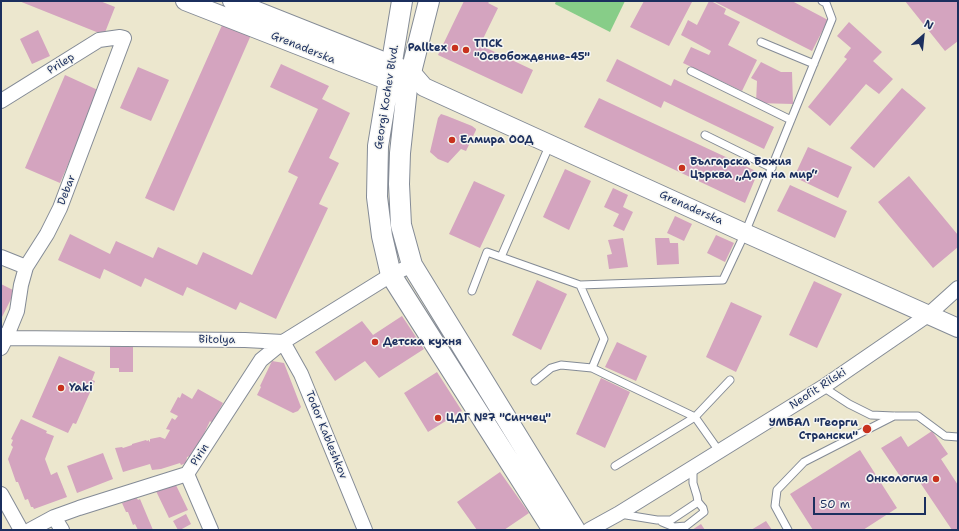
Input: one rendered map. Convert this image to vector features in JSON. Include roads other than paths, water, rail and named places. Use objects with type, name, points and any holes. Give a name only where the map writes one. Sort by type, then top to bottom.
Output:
[{"type":"main road","name":"Georgi Kochev Blvd.","points":[[402,1],[378,146],[377,197],[382,236],[390,275],[553,530]]},
{"type":"main road","name":"Georgi Kochev Blvd.","points":[[429,1],[400,153],[399,184],[401,225],[412,265],[575,530]]},
{"type":"street","name":"Grenaderska","points":[[185,1],[414,82],[745,233],[958,328]]},
{"type":"street","name":"Grenaderska","points":[[232,1],[391,73]]},
{"type":"street","name":"Prilep","points":[[1,101],[99,40],[120,37],[124,38]]},
{"type":"street","name":"Debar","points":[[3,340],[17,311],[21,285],[26,267],[47,234],[60,208],[124,38]]},
{"type":"street","points":[[1,257],[26,267]]},
{"type":"street","points":[[284,342],[390,275],[412,265]]},
{"type":"street","name":"Neofit Rilski","points":[[589,530],[618,514],[823,387],[928,315],[958,288]]},
{"type":"street","name":"Bitolya","points":[[3,340],[245,340],[284,342]]},
{"type":"street","name":"Pirin","points":[[30,530],[54,517],[79,508],[187,474],[262,360],[284,342]]},
{"type":"street","name":"Todor Kableshkov","points":[[284,342],[302,374],[365,530]]},
{"type":"street","points":[[187,474],[211,530]]},
{"type":"street","points":[[1,494],[21,530]]},
{"type":"street","points":[[54,517],[62,530]]},
{"type":"lane","points":[[472,291],[487,252],[580,285],[723,280],[745,233],[832,19],[826,3],[822,1]]},
{"type":"lane","points":[[761,42],[814,64]]},
{"type":"lane","points":[[691,71],[791,120]]},
{"type":"lane","points":[[705,135],[772,168]]},
{"type":"lane","points":[[501,258],[550,144]]},
{"type":"lane","points":[[580,285],[604,338],[592,368]]},
{"type":"lane","points":[[535,381],[551,368],[561,365],[592,368],[695,417],[719,451]]},
{"type":"lane","points":[[615,466],[695,417],[730,380]]},
{"type":"lane","points":[[823,387],[849,404],[871,415],[918,416],[945,436],[958,437]]},
{"type":"lane","points":[[788,530],[776,506],[777,490],[804,462],[894,416]]},
{"type":"lane","points":[[656,519],[665,524],[686,526],[704,512],[698,502],[693,483],[693,467]]},
{"type":"lane","points":[[618,514],[671,520],[698,502]]},
{"type":"place","name":"Palltex","points":[[455,48]]},
{"type":"place","name":"ТПСК \"Освобождение-45\"","points":[[466,50]]},
{"type":"place","name":"Елмира ООД","points":[[452,140]]},
{"type":"place","name":"Българска Божия Църква „Дом на мир“","points":[[682,168]]},
{"type":"place","name":"Детска кухня","points":[[375,342]]},
{"type":"place","name":"Yaki","points":[[61,388]]},
{"type":"place","name":"ЦДГ №7 \"Синчец\"","points":[[438,418]]},
{"type":"place","name":"УМБАЛ \"Георги Странски\"","points":[[867,429]]},
{"type":"place","name":"Онкология","points":[[936,479]]}]
